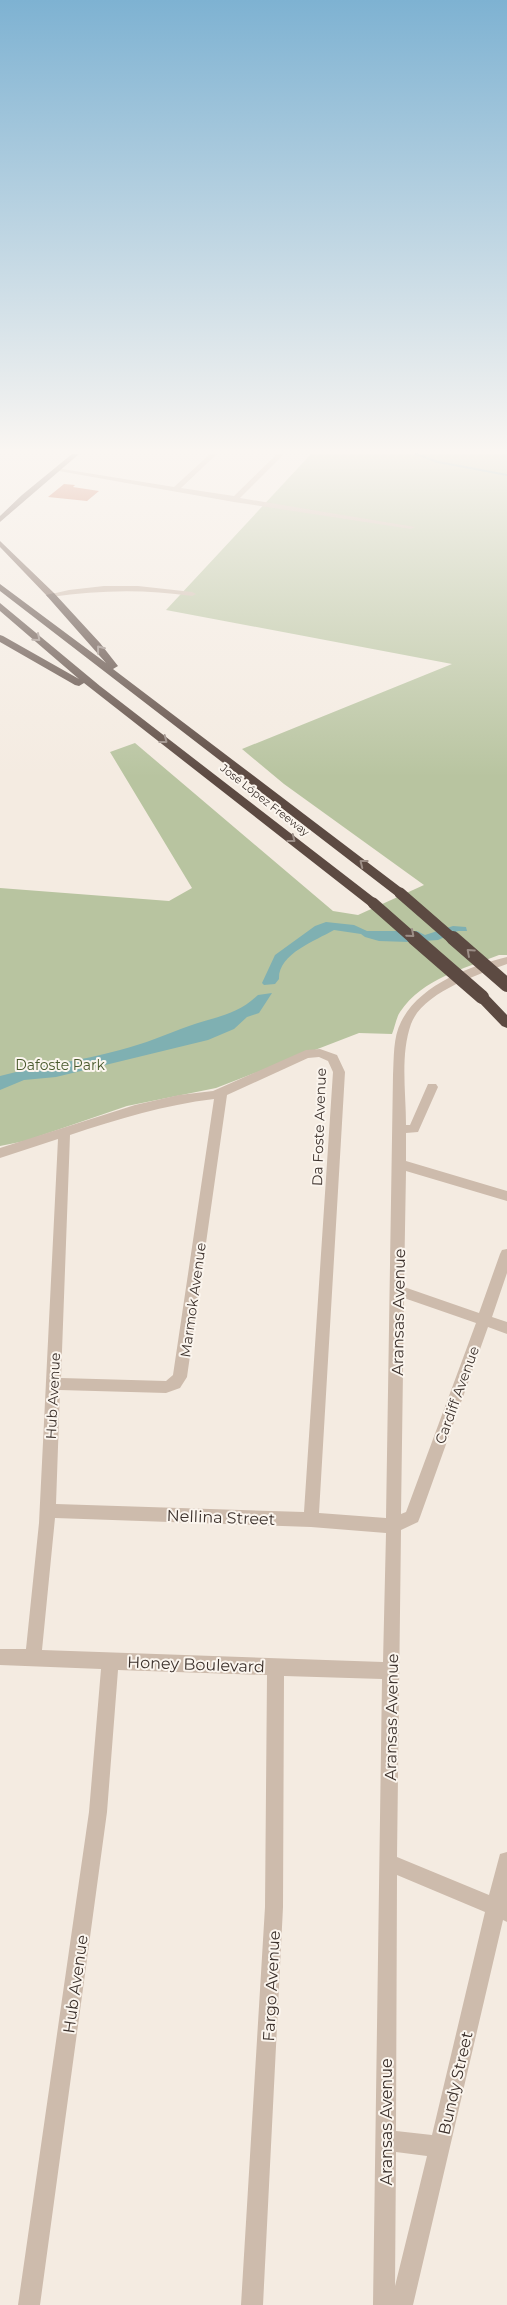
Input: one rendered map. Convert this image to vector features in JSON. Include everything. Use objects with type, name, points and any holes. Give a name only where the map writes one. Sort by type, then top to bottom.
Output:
[{"type":"highway","name":"José López Freeway","points":[[0,587],[400,893],[507,985]]},
{"type":"highway","points":[[51,595],[97,645],[125,682]]},
{"type":"highway","name":"José López Freeway","points":[[0,606],[123,709],[373,903],[482,997],[507,1022]]},
{"type":"highway","points":[[0,638],[123,709]]},
{"type":"main road","points":[[18,562],[51,595]]},
{"type":"street","points":[[51,595],[83,589],[130,586],[192,594]]},
{"type":"street","name":"Aransas Avenue","points":[[384,2305],[388,1862],[402,1039],[408,1018],[417,1007],[437,990],[507,960]]},
{"type":"street","name":"Da Foste Avenue","points":[[0,1153],[144,1106],[221,1093],[306,1054],[320,1053],[333,1058],[338,1066],[311,1520]]},
{"type":"street","points":[[400,1129],[414,1129],[432,1086]]},
{"type":"street","name":"Marmok Avenue","points":[[54,1384],[166,1387],[175,1384],[180,1377],[221,1093]]},
{"type":"street","name":"Hub Avenue","points":[[33,1658],[48,1511],[64,1132]]},
{"type":"street","points":[[399,1164],[507,1196]]},
{"type":"street","name":"Cardiff Avenue","points":[[394,1526],[412,1517],[507,1254]]},
{"type":"street","points":[[398,1290],[507,1328]]},
{"type":"street","name":"Nellina Street","points":[[48,1511],[311,1520],[394,1526]]},
{"type":"street","name":"Honey Boulevard","points":[[0,1657],[392,1671]]},
{"type":"street","name":"Hub Avenue","points":[[29,2305],[98,1812],[110,1661]]},
{"type":"street","name":"Fargo Avenue","points":[[252,2305],[274,1907],[276,1800],[275,1666]]},
{"type":"street","points":[[388,1862],[501,1910]]},
{"type":"street","name":"Bundy Street","points":[[402,2305],[440,2147],[501,1910],[507,1862]]},
{"type":"street","points":[[386,2140],[440,2147]]},
{"type":"green space","name":"Dafoste Park","points":[[211,562],[507,562],[507,955],[499,955],[458,970],[420,991],[409,1000],[400,1012],[392,1034],[359,1033],[216,1088],[127,1106],[25,1141],[0,1146],[0,888],[169,901],[192,888],[110,752],[135,743],[333,911],[358,915],[424,885],[284,784],[242,749],[452,664],[166,610]]},
{"type":"water","points":[[326,922],[354,925],[367,931],[417,931],[425,935],[453,926],[466,927],[467,931],[458,931],[438,940],[409,942],[379,941],[361,934],[334,930],[291,955],[284,962],[280,970],[279,979],[275,984],[264,985],[262,983],[275,955],[315,926]]},
{"type":"water","points":[[272,993],[259,1013],[247,1017],[234,1029],[208,1040],[56,1077],[24,1080],[0,1090],[0,1076],[129,1048],[189,1026],[226,1015],[250,1002],[258,995]]}]
